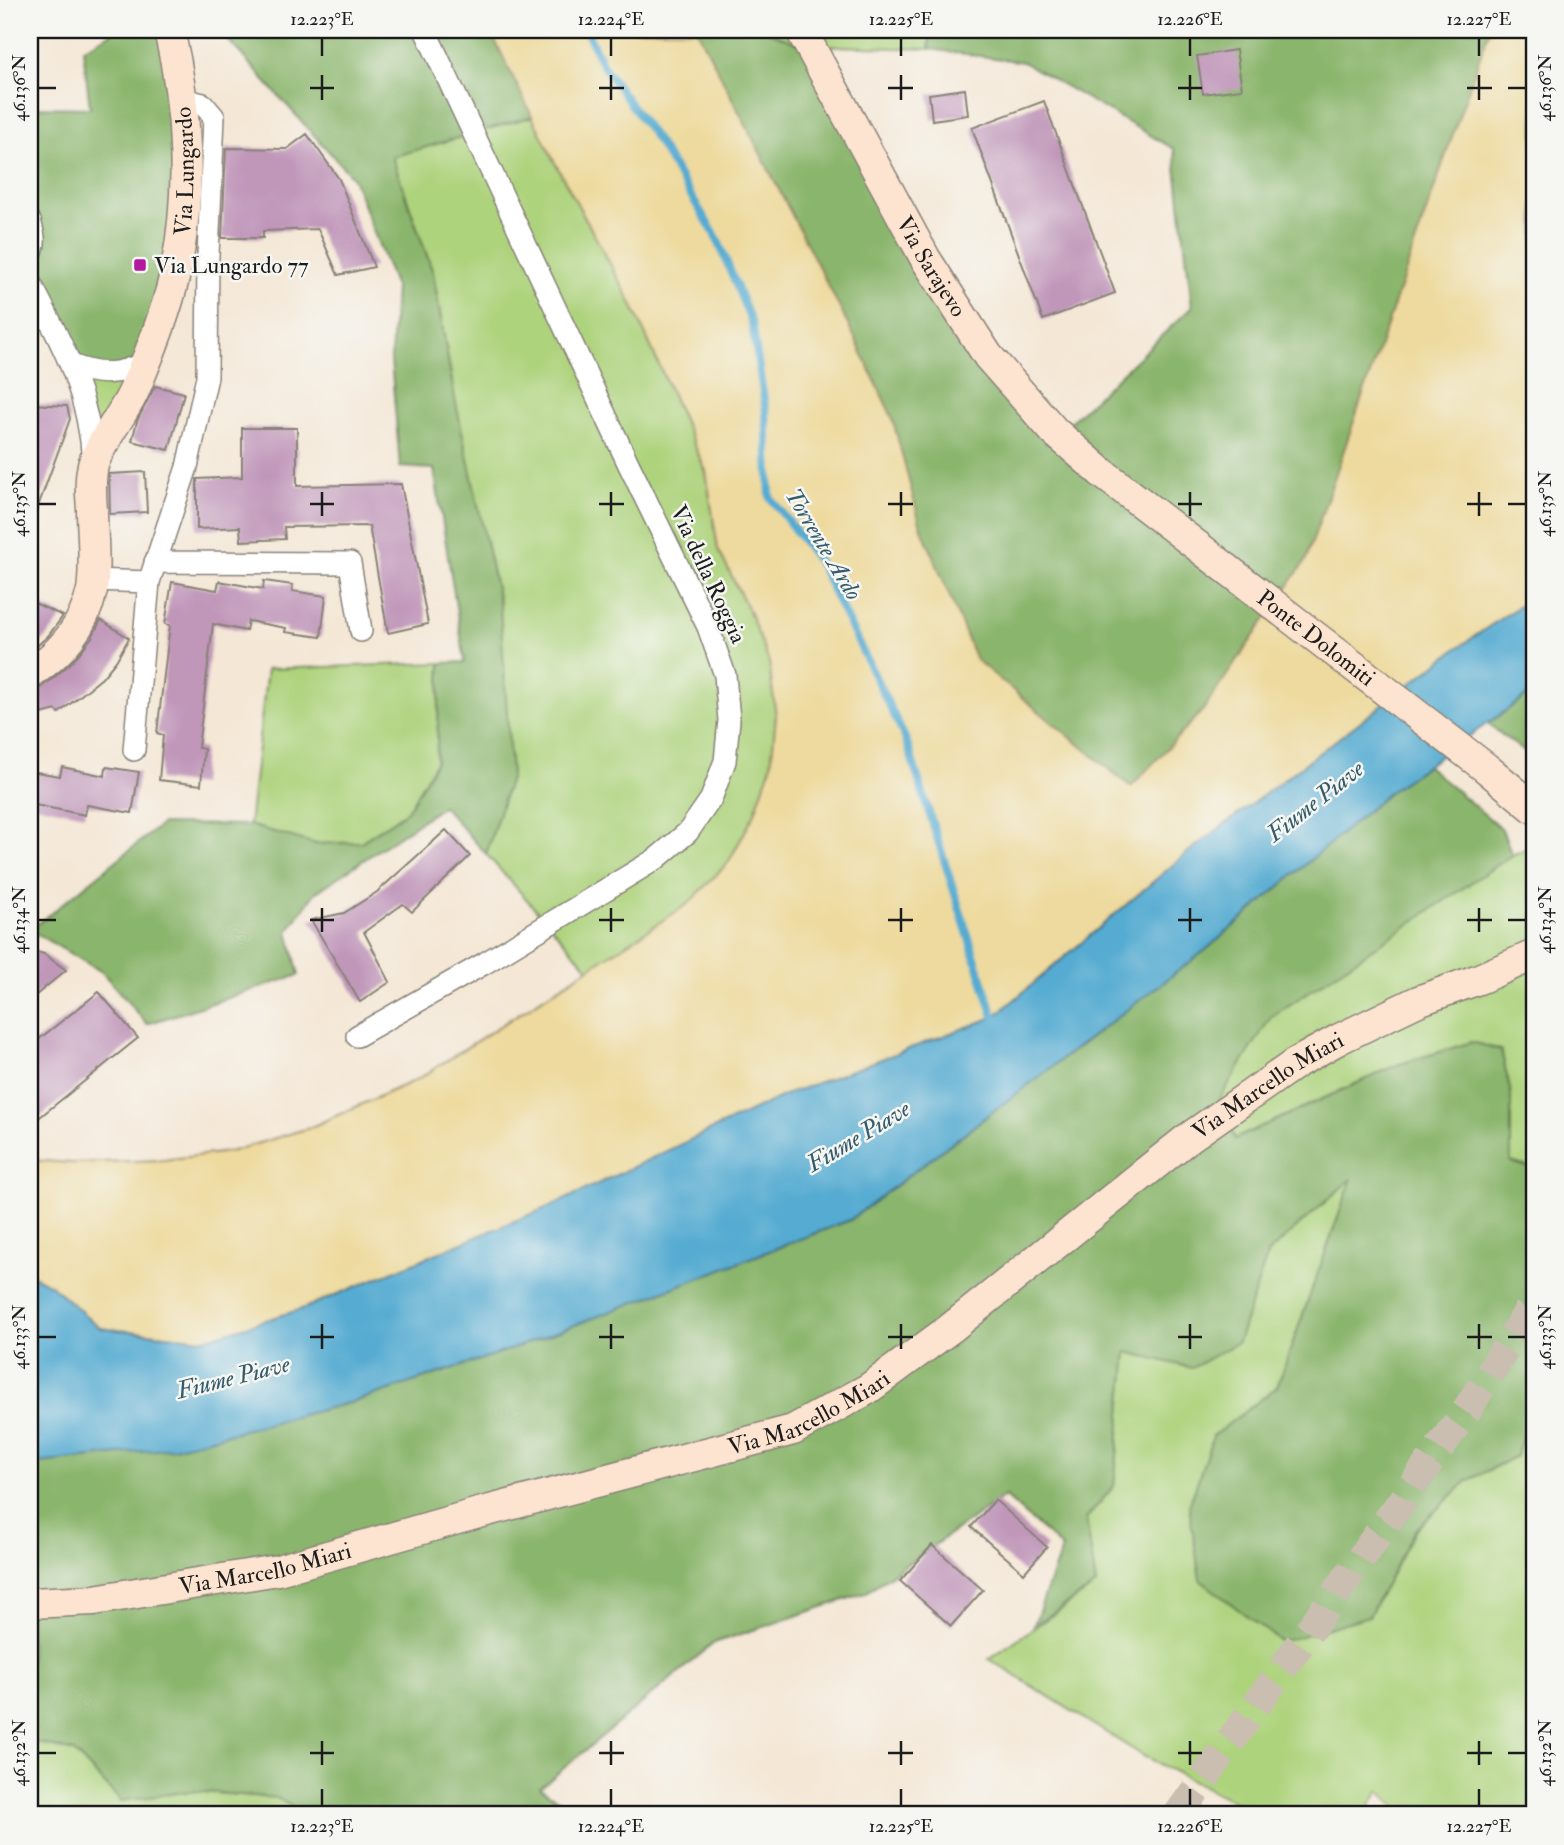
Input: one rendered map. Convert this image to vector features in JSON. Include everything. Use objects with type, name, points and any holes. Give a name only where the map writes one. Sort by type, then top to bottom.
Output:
[{"type":"street","name":"Via Lungardo","points":[[94,463],[127,404],[145,363],[164,317],[175,276],[185,161],[182,99],[169,30]]},
{"type":"street","name":"Via della Roggia","points":[[357,1035],[485,963],[667,850],[688,832],[711,799],[725,761],[729,720],[725,675],[708,627],[425,30]]},
{"type":"street","name":"Via Sarajevo","points":[[801,30],[925,258],[988,356],[1054,431],[1101,471]]},
{"type":"street","points":[[134,750],[152,572],[187,467],[207,377],[208,256],[214,117],[203,104],[182,99]]},
{"type":"street","points":[[30,221],[35,235],[35,247],[30,256]]},
{"type":"street","points":[[30,282],[72,365],[89,416],[94,463],[91,485],[92,580],[86,610],[75,631],[58,650],[30,673]]},
{"type":"street","points":[[72,365],[102,374],[130,370],[145,363]]},
{"type":"street","name":"Ponte Dolomiti","points":[[1101,471],[1486,768],[1533,808]]},
{"type":"street","points":[[92,580],[152,572],[350,563],[361,631]]},
{"type":"street","name":"Via Marcello Miari","points":[[30,1604],[94,1600],[278,1570],[475,1514],[793,1430],[868,1389],[951,1328],[1187,1139],[1296,1063],[1418,1001],[1534,955]]},
{"type":"street","name":"Via Marcello Miari","points":[[1479,979],[1534,974]]},
{"type":"green space","points":[[117,30],[188,30],[175,33],[187,158],[142,360],[82,378],[30,273],[30,107],[90,108],[83,49]]},
{"type":"green space","points":[[219,30],[490,30],[533,116],[392,157],[433,273],[455,399],[500,606],[511,775],[486,854],[443,806],[315,893],[288,931],[299,975],[147,1024],[102,972],[30,930],[162,824],[249,825],[316,844],[361,842],[407,811],[436,762],[441,663],[465,662],[434,469],[400,467],[391,360],[395,287],[353,178]]},
{"type":"green space","points":[[697,30],[764,30],[802,45],[1047,444],[1192,307],[1174,149],[1023,62],[929,49],[931,30],[1489,30],[1306,560],[1203,710],[1131,787],[976,660],[921,527],[892,417],[854,336]]},
{"type":"green space","points":[[764,30],[931,30],[929,49],[802,45]]},
{"type":"green space","points":[[533,116],[553,159],[632,304],[706,472],[718,549],[750,613],[769,662],[776,716],[771,766],[754,815],[728,863],[688,904],[589,969],[486,854],[511,775],[455,399],[433,273],[392,156]]},
{"type":"green space","points":[[142,360],[87,462],[82,378]]},
{"type":"green space","points":[[441,663],[436,762],[407,811],[361,842],[316,844],[249,825],[267,669]]},
{"type":"green space","points":[[1534,691],[1534,759],[1488,724]]},
{"type":"green space","points":[[1427,766],[1502,829],[1512,855],[1271,1017],[1220,1098],[1235,1139],[1397,1065],[1472,1042],[1501,1050],[1511,1094],[1511,1162],[1534,1169],[1534,1404],[1516,1456],[1467,1481],[1415,1530],[1369,1616],[1281,1642],[1200,1580],[1189,1506],[1213,1436],[1277,1387],[1352,1178],[1268,1253],[1238,1342],[1192,1368],[1127,1352],[1114,1486],[1086,1519],[1096,1585],[1034,1625],[1062,1548],[1005,1496],[865,1593],[714,1643],[540,1788],[580,1815],[306,1815],[277,1798],[191,1791],[121,1801],[74,1752],[30,1741],[30,1464],[173,1448],[356,1401],[512,1349],[850,1220],[1207,949],[1393,789]]},
{"type":"green space","points":[[1534,845],[1534,1169],[1511,1162],[1511,1094],[1501,1050],[1472,1042],[1397,1065],[1234,1139],[1220,1098],[1270,1017],[1512,855]]},
{"type":"green space","points":[[1353,1177],[1277,1387],[1213,1436],[1369,1616],[1415,1530],[1467,1481],[1516,1456],[1534,1404],[1534,1815],[1405,1815],[1379,1791],[1365,1815],[1250,1815],[1253,1811],[1145,1757],[989,1659],[1096,1585],[1086,1519],[1114,1486],[1127,1351],[1192,1368],[1237,1342],[1268,1253]]},
{"type":"green space","points":[[30,1741],[74,1752],[121,1801],[190,1791],[277,1798],[306,1815],[249,1815],[215,1810],[201,1815],[30,1815]]},
{"type":"sand","points":[[490,30],[697,30],[854,336],[892,417],[921,527],[976,660],[1131,787],[1203,710],[1306,560],[1489,30],[1534,30],[1534,596],[1459,647],[1187,853],[994,1017],[785,1095],[551,1206],[302,1309],[204,1339],[100,1328],[52,1286],[30,1274],[30,1160],[72,1163],[162,1160],[229,1152],[309,1128],[418,1079],[688,904],[728,863],[754,815],[771,766],[776,716],[769,662],[750,613],[718,549],[706,471],[632,304],[553,159]]},
{"type":"water","name":"Fiume Piave","points":[[1534,596],[1534,691],[1393,789],[1207,949],[850,1220],[512,1349],[356,1401],[173,1448],[30,1464],[30,1274],[52,1286],[100,1328],[204,1339],[302,1309],[551,1206],[785,1095],[994,1017],[1187,853],[1459,647]]},
{"type":"building","points":[[1236,50],[1242,89],[1203,94],[1197,56]]},
{"type":"building","points":[[965,89],[968,115],[932,120],[929,94]]},
{"type":"building","points":[[1044,101],[1115,293],[1043,320],[972,128]]},
{"type":"building","points":[[307,134],[339,179],[374,267],[338,275],[318,229],[263,231],[263,238],[222,238],[226,148],[287,149]]},
{"type":"building","points":[[155,386],[184,393],[169,450],[132,441],[137,421]]},
{"type":"building","points":[[30,404],[67,406],[70,419],[32,523],[30,523]]},
{"type":"building","points":[[242,428],[297,428],[297,486],[401,484],[428,624],[388,633],[369,526],[284,527],[285,539],[241,541],[240,527],[197,529],[197,479],[242,477]]},
{"type":"building","points":[[145,472],[147,512],[110,514],[109,474]]},
{"type":"building","points":[[219,581],[263,589],[264,581],[293,585],[292,591],[326,596],[321,637],[285,632],[286,628],[248,621],[246,631],[213,624],[198,748],[204,749],[201,785],[159,780],[163,735],[157,733],[170,625],[165,624],[172,582],[217,590]]},
{"type":"building","points":[[30,601],[63,616],[48,636],[30,652]]},
{"type":"building","points":[[101,620],[129,638],[116,661],[102,678],[59,713],[56,710],[30,717],[30,690],[40,688],[73,661],[92,637]]},
{"type":"building","points":[[62,767],[105,776],[106,767],[139,772],[132,813],[87,805],[85,815],[30,804],[30,771],[60,776]]},
{"type":"building","points":[[446,830],[470,856],[412,912],[403,904],[364,932],[390,982],[360,1002],[311,920],[344,913],[377,892]]},
{"type":"building","points":[[30,950],[44,954],[66,970],[30,1000]]},
{"type":"building","points":[[99,992],[138,1038],[30,1125],[30,1046]]},
{"type":"building","points":[[995,1500],[1047,1547],[1024,1573],[971,1527]]},
{"type":"building","points":[[932,1545],[983,1590],[951,1626],[900,1581]]},
{"type":"waterway","name":"Torrente Ardo","points":[[586,30],[603,66],[658,142],[717,238],[752,324],[766,412],[770,497],[819,562],[906,740],[994,1017],[1003,1019]]},
{"type":"tunnel","points":[[1178,1815],[1468,1408],[1534,1302]]},
{"type":"place","name":"Via Lungardo 77","points":[[140,265]]}]
